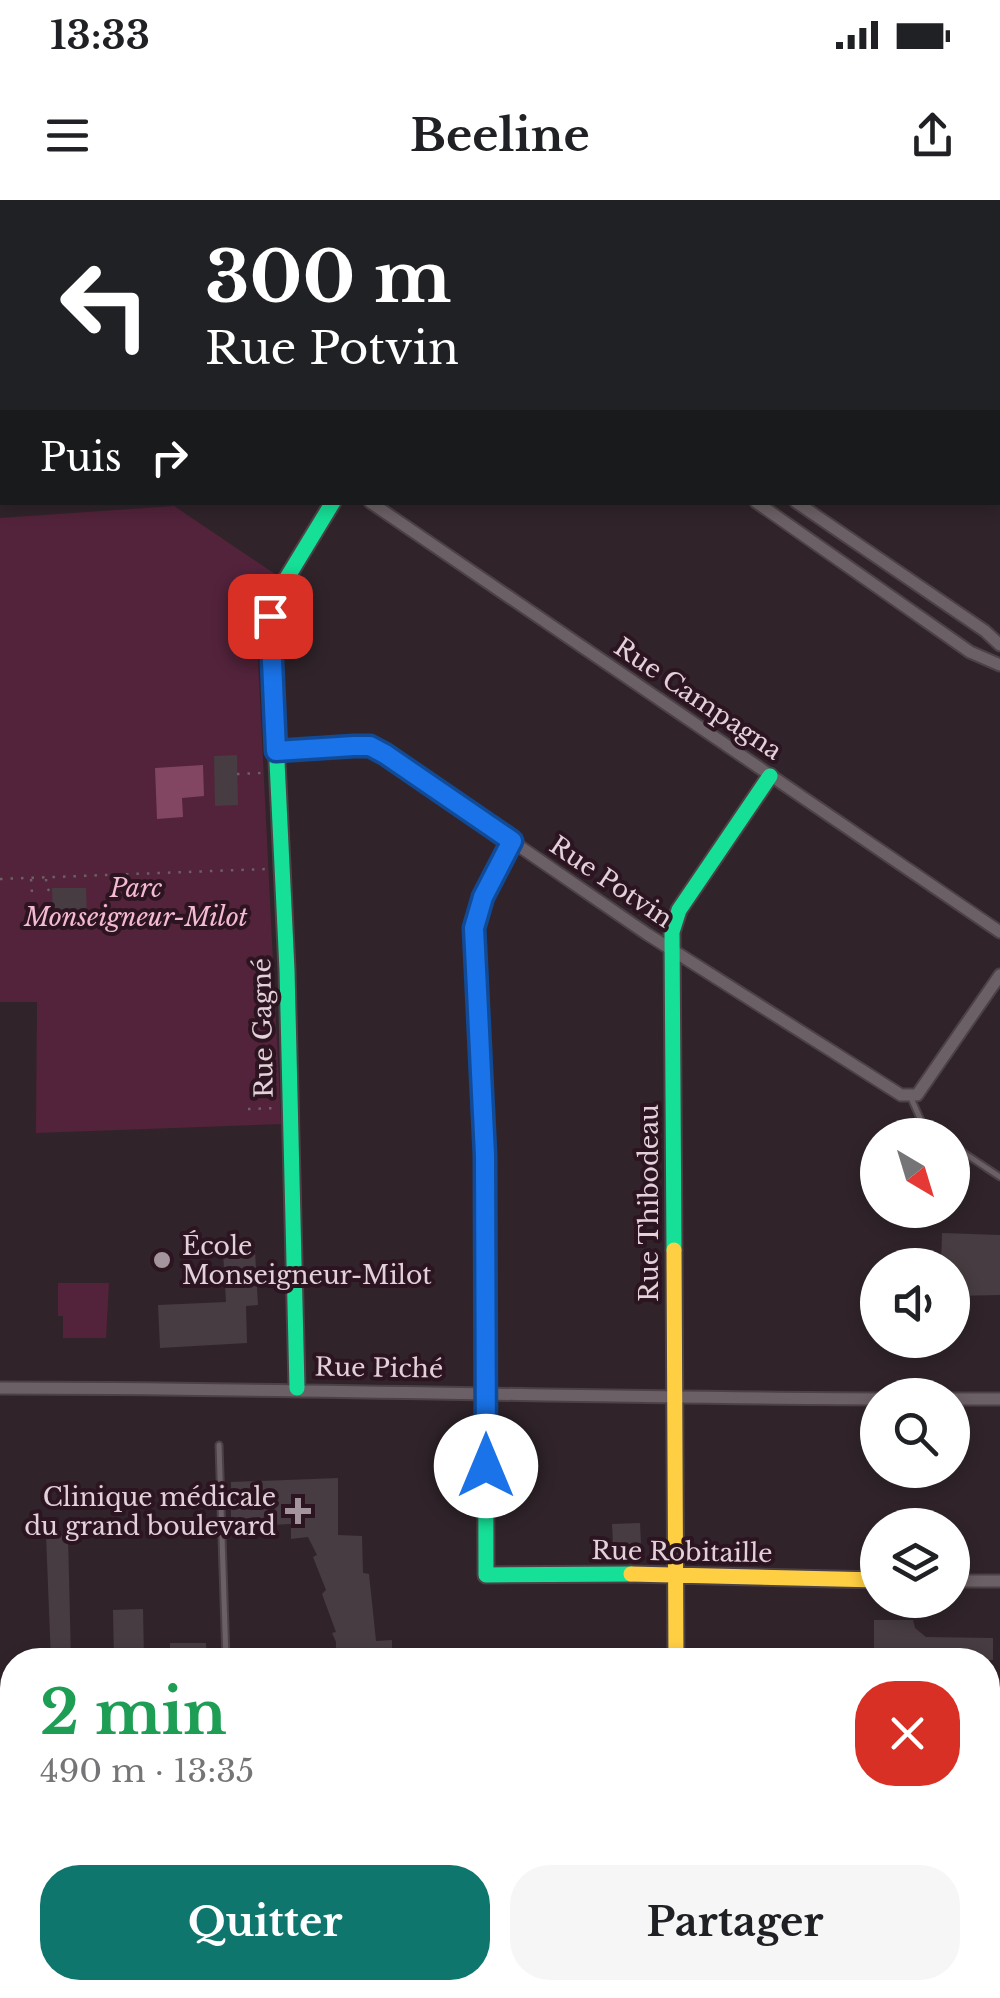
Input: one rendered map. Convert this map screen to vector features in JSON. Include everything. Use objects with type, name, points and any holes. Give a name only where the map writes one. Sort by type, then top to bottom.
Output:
[{"type":"street","points":[[0,200],[9,200]]},
{"type":"street","name":"Rue Gagné","points":[[296,1388],[282,869],[270,616],[276,596],[331,505]]},
{"type":"street","name":"Rue Campagna","points":[[374,505],[1000,932]]},
{"type":"street","points":[[760,505],[970,652],[1000,665]]},
{"type":"street","points":[[800,505],[1000,645]]},
{"type":"street","name":"Rue Potvin","points":[[276,751],[370,746],[385,754],[673,951],[901,1095],[910,1096]]},
{"type":"street","name":"Rue Thibodeau","points":[[676,1648],[672,932],[679,910],[770,776]]},
{"type":"street","points":[[486,1393],[485,1155],[474,928],[483,897],[512,841]]},
{"type":"street","points":[[910,1096],[924,1087],[1000,975]]},
{"type":"street","name":"Rue Piché","points":[[0,1388],[296,1388],[860,1399]]},
{"type":"street","name":"Rue Robitaille","points":[[486,1393],[486,1575],[676,1574],[860,1579]]},
{"type":"street","points":[[970,1399],[1000,1400]]},
{"type":"street","points":[[970,1580],[1000,1581]]},
{"type":"lane","points":[[930,624],[946,604]]},
{"type":"lane","points":[[910,1096],[920,1118]]},
{"type":"lane","points":[[970,1157],[1000,1177]]},
{"type":"lane","points":[[219,1445],[226,1648]]},
{"type":"path","points":[[238,774],[277,772]]},
{"type":"path","points":[[0,878],[282,869]]},
{"type":"path","points":[[46,877],[47,889],[52,892]]},
{"type":"path","points":[[31,878],[32,892]]},
{"type":"path","points":[[248,1109],[290,1108]]},
{"type":"green space","name":"Parc Monseigneur-Milot","points":[[174,506],[278,576],[255,598],[281,1124],[36,1133],[37,1002],[0,1002],[0,518]]},
{"type":"green space","points":[[58,1283],[109,1283],[106,1338],[63,1338]]},
{"type":"shaded area","points":[[203,765],[204,796],[182,798],[183,817],[157,819],[155,768]]},
{"type":"building","points":[[237,755],[238,805],[215,806],[214,756]]},
{"type":"building","points":[[52,888],[86,888],[87,918],[53,918]]},
{"type":"building","points":[[942,1233],[1000,1235],[1000,1295],[970,1296],[970,1248],[942,1248]]},
{"type":"building","points":[[255,1251],[258,1305],[246,1306],[247,1343],[160,1348],[158,1305],[226,1302],[223,1252]]},
{"type":"building","points":[[338,1478],[338,1535],[362,1536],[363,1573],[369,1574],[376,1641],[392,1640],[392,1648],[336,1648],[332,1633],[336,1632],[322,1594],[326,1590],[308,1537],[291,1539],[291,1524],[231,1527],[231,1482]]},
{"type":"building","points":[[640,1523],[641,1544],[613,1544],[612,1524]]},
{"type":"building","points":[[46,1535],[68,1536],[71,1648],[51,1648]]},
{"type":"building","points":[[143,1609],[144,1648],[114,1648],[113,1610]]},
{"type":"building","points":[[874,1620],[913,1620],[915,1628],[926,1637],[993,1638],[993,1648],[874,1648]]},
{"type":"building","points":[[170,1643],[206,1643],[206,1648],[170,1648]]},
{"type":"traffic: fast","points":[[297,1388],[287,970],[270,616],[276,596],[331,505]]},
{"type":"traffic: fast","points":[[674,1250],[672,932],[679,910],[770,776]]},
{"type":"traffic: fast","points":[[512,841],[483,897],[473,928],[485,1155],[486,1575],[631,1574]]},
{"type":"traffic: slow","points":[[674,1250],[676,1648]]},
{"type":"traffic: slow","points":[[631,1574],[860,1580]]},
{"type":"place","name":"École Monseigneur-Milot","points":[[162,1260]]},
{"type":"place","name":"Clinique médicale du grand boulevard","points":[[298,1511]]},
{"type":"route","points":[[270,616],[276,751],[370,746],[512,841],[483,897],[474,928],[485,1155],[486,1466]]}]
